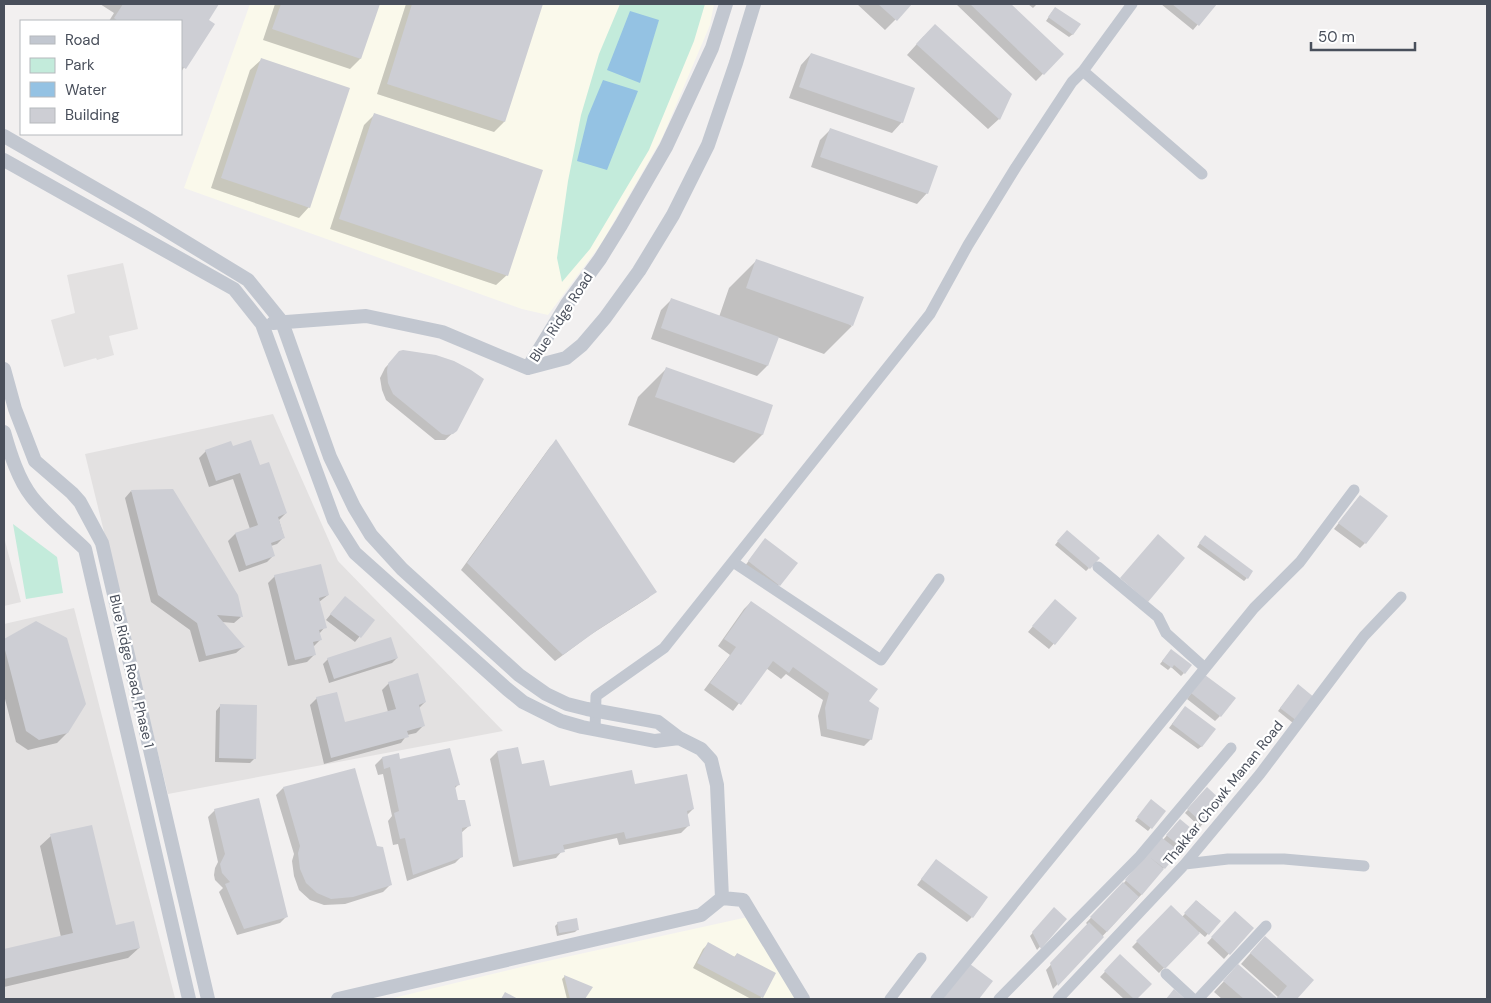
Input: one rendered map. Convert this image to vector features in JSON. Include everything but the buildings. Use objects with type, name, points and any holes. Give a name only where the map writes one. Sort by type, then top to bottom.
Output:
[{"type":"street","name":"Blue Ridge Road","points":[[528,368],[567,304],[616,234],[666,147],[712,48],[726,4]]},
{"type":"street","name":"Blue Ridge Road","points":[[528,368],[566,358],[582,345],[640,271],[673,215],[708,145],[754,4]]},
{"type":"street","points":[[595,730],[596,696],[664,648],[930,314],[968,245],[1011,175],[1072,82],[1083,71],[1132,4]]},
{"type":"street","points":[[1083,71],[1202,174]]},
{"type":"street","points":[[4,136],[143,216],[248,280],[282,322],[330,457],[354,507],[371,536],[402,569],[533,686],[567,704],[658,722],[679,738],[701,749],[711,760],[716,785],[722,898]]},
{"type":"street","points":[[4,160],[234,289],[262,324],[334,520],[355,554],[523,702],[561,722],[595,730],[655,741],[679,738]]},
{"type":"street","points":[[262,324],[366,316],[442,332],[528,368]]},
{"type":"street","name":"Blue Ridge Road, Phase 1","points":[[4,369],[15,409],[35,461],[80,502],[102,543],[208,999]]},
{"type":"street","name":"Blue Ridge Road, Phase 1","points":[[4,432],[30,495],[53,520],[85,549],[189,999]]},
{"type":"street","points":[[936,999],[1254,608],[1300,562],[1354,490]]},
{"type":"street","points":[[733,562],[881,660],[939,580]]},
{"type":"street","points":[[1098,567],[1158,617],[1166,633],[1205,668]]},
{"type":"street","name":"Thakkar Chowk Manan Road","points":[[1058,999],[1185,864],[1260,774],[1364,636],[1401,597]]},
{"type":"street","points":[[999,999],[1140,856],[1231,748]]},
{"type":"street","points":[[1185,864],[1228,859],[1284,859],[1364,866]]},
{"type":"street","points":[[338,999],[701,915],[722,898],[743,900],[804,999]]},
{"type":"street","points":[[1198,999],[1266,926]]},
{"type":"street","points":[[890,999],[921,958]]},
{"type":"street","points":[[1166,974],[1193,999]]},
{"type":"shaded area","points":[[250,4],[714,4],[710,25],[662,138],[601,244],[548,315],[522,309],[184,188]]},
{"type":"shaded area","points":[[123,263],[138,329],[109,336],[114,355],[64,367],[51,320],[75,313],[67,275]]},
{"type":"shaded area","points":[[273,414],[338,561],[503,731],[168,794],[85,454]]},
{"type":"shaded area","points":[[4,537],[21,602],[4,606]]},
{"type":"shaded area","points":[[74,608],[175,998],[4,999],[4,624]]},
{"type":"shaded area","points":[[748,917],[797,999],[389,999],[534,964]]},
{"type":"green space","points":[[620,4],[705,4],[694,41],[649,150],[590,249],[562,282],[557,258],[568,181],[581,115],[599,54]]},
{"type":"green space","points":[[13,524],[57,557],[63,593],[26,599]]},
{"type":"water","points":[[630,11],[659,20],[640,83],[607,70]]},
{"type":"water","points":[[603,80],[638,91],[607,170],[577,161],[588,116]]}]
